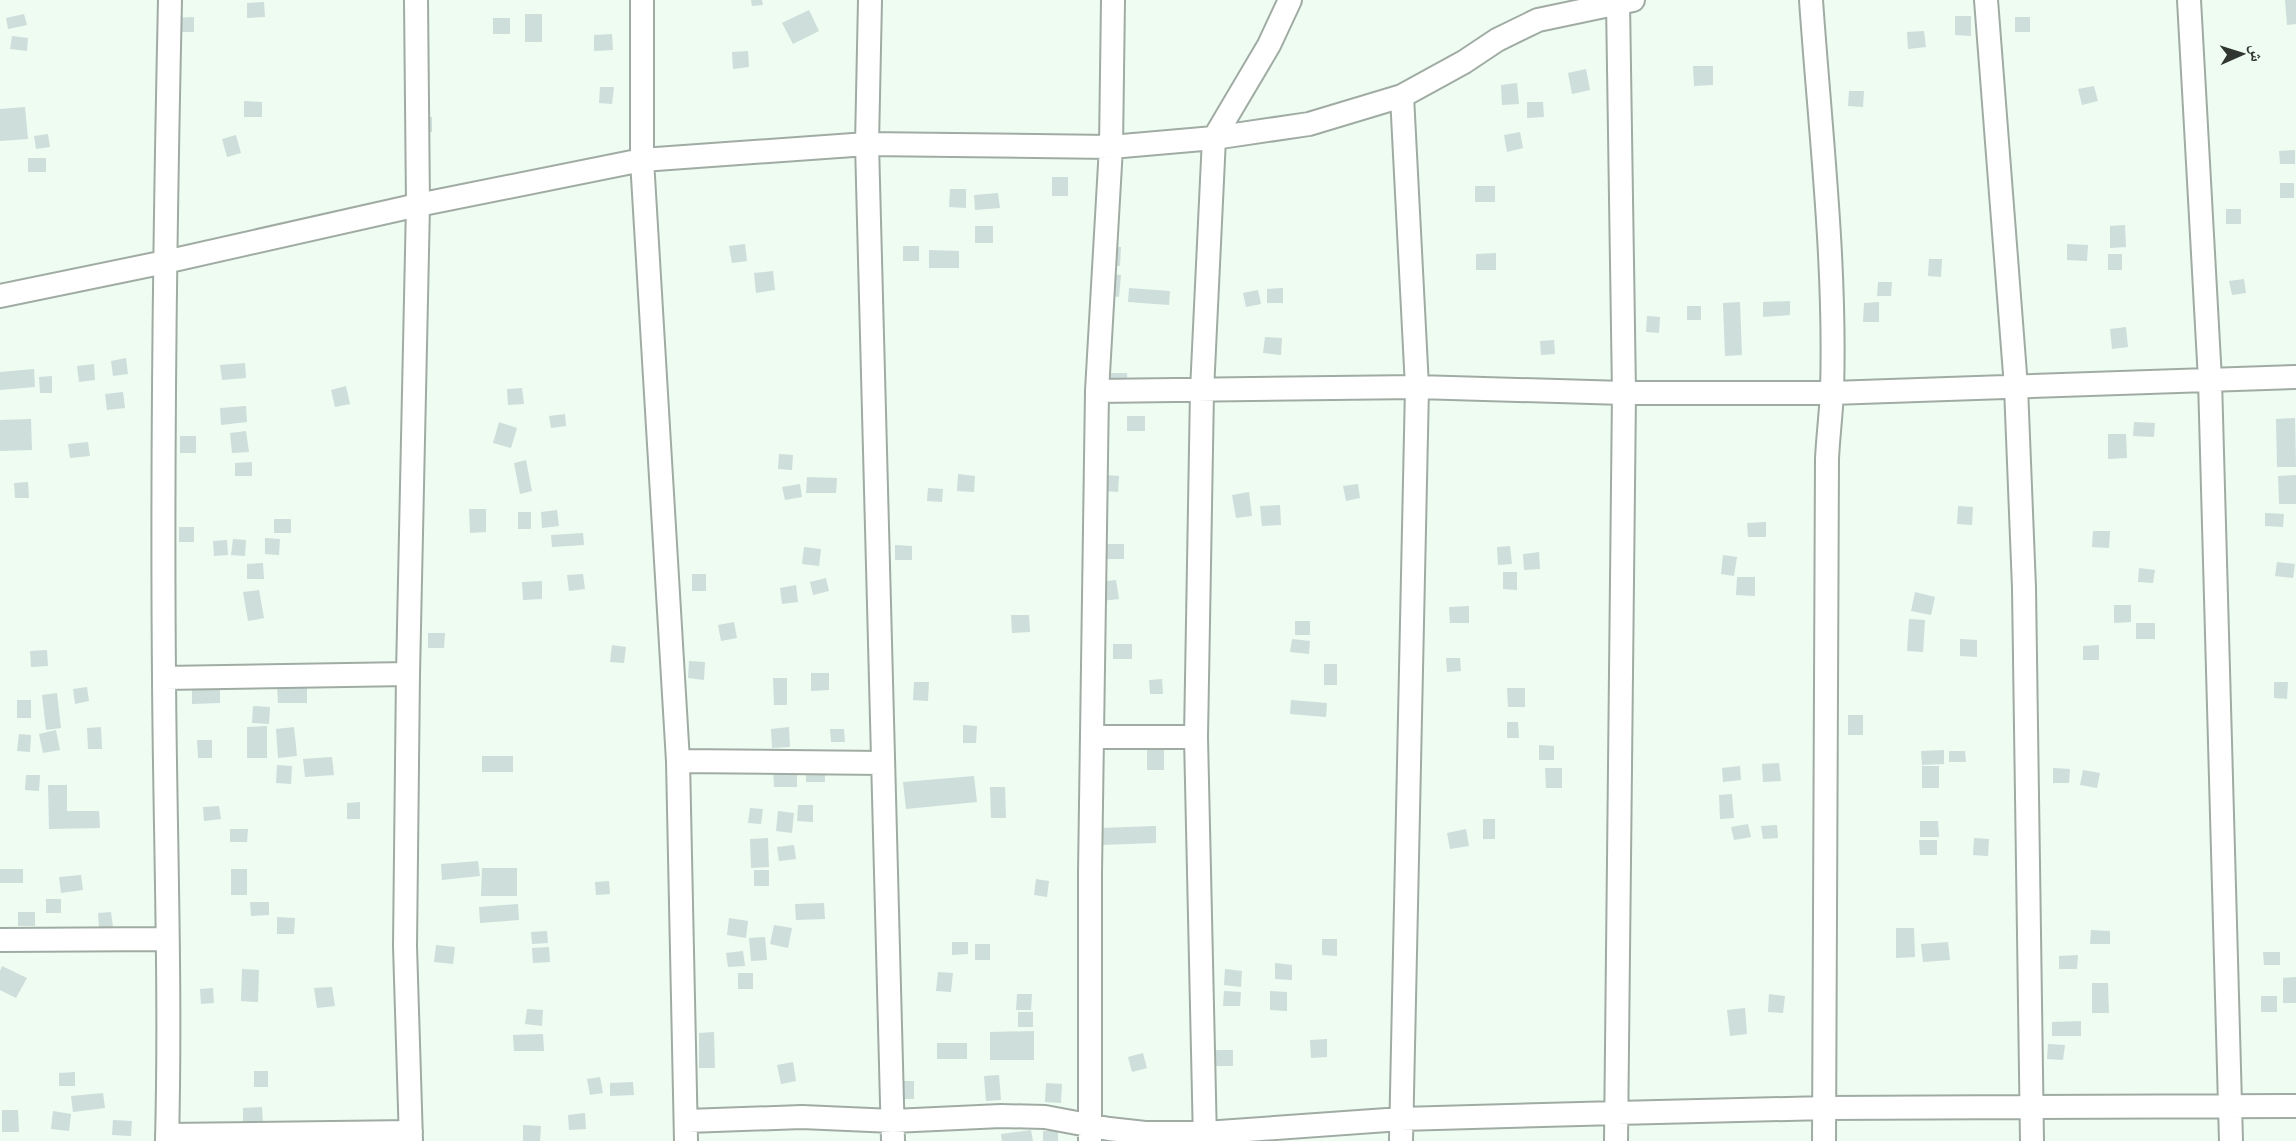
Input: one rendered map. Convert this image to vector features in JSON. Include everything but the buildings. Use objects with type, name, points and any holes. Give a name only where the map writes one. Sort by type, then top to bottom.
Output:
[{"type":"street","points":[[170,0],[165,262],[164,678],[167,1138],[411,1137],[405,946],[418,205],[416,0]]},
{"type":"street","points":[[642,0],[642,160],[678,761],[687,1131],[802,1117],[893,1131],[1001,1116],[1045,1118],[1090,1133],[1109,1129],[1205,1137],[1401,1130],[1617,1113],[1825,1108],[2296,1106]]},
{"type":"street","points":[[870,0],[867,144],[893,1131]]},
{"type":"street","points":[[1090,1133],[1097,391],[1111,147],[1113,0]]},
{"type":"street","points":[[1205,1137],[1196,737],[1202,391],[1214,138],[1269,45],[1290,0]]},
{"type":"street","points":[[1811,0],[1829,260],[1832,393],[1827,459],[1824,1141]]},
{"type":"street","points":[[1986,0],[2016,387],[2024,600],[2032,1141]]},
{"type":"street","points":[[2189,0],[2210,380],[2231,1107],[2230,1141]]},
{"type":"street","points":[[0,296],[165,262],[418,205],[642,160],[867,144],[1111,147],[1214,138],[1309,124],[1402,96],[1464,62],[1497,40],[1538,20],[1585,4],[1626,1],[1616,1141]]},
{"type":"street","points":[[1401,1130],[1417,387],[1402,96]]},
{"type":"street","points":[[1097,391],[1417,387],[1624,393],[1832,393],[2296,377]]},
{"type":"street","points":[[164,678],[408,674]]},
{"type":"street","points":[[1092,737],[1196,737]]},
{"type":"street","points":[[678,761],[883,763]]},
{"type":"street","points":[[0,940],[167,939]]}]
